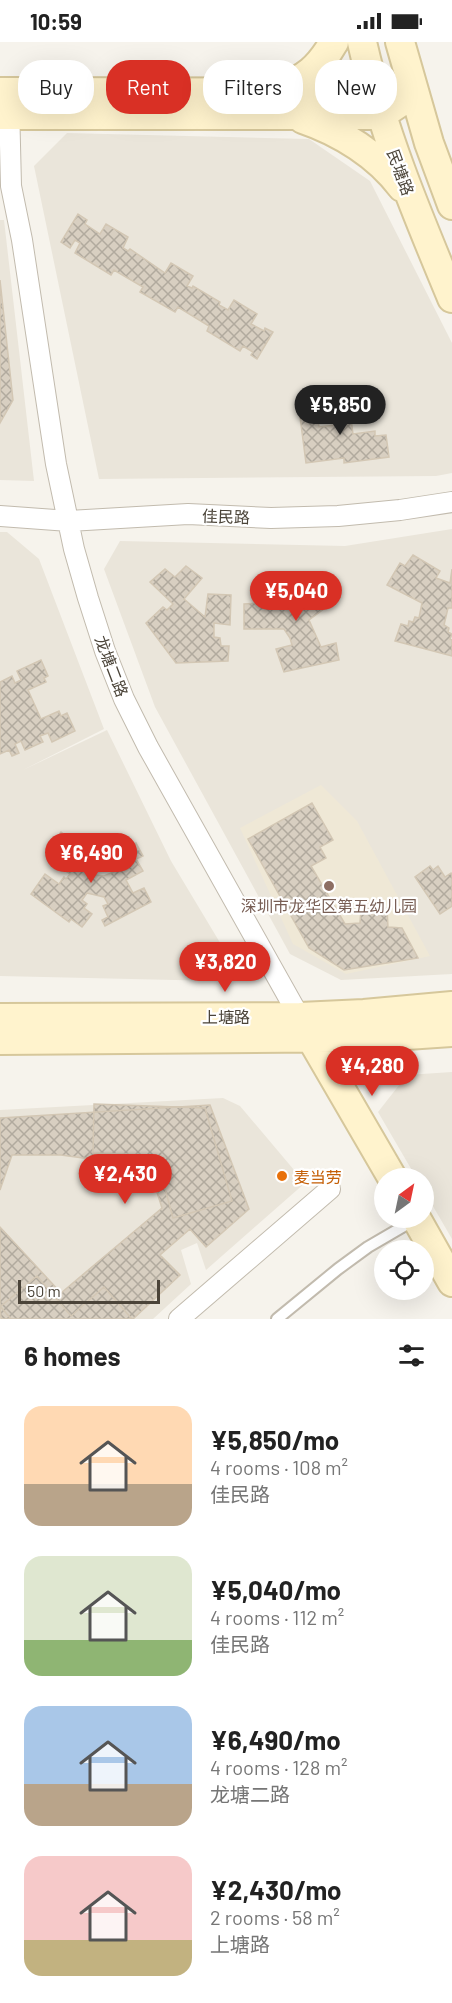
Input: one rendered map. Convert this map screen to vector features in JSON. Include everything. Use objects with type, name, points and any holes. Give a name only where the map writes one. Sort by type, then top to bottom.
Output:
[{"type":"main road","points":[[303,78],[312,72],[334,42]]},
{"type":"main road","name":"民塘路","points":[[362,42],[367,60]]},
{"type":"main road","points":[[400,42],[429,144],[452,205]]},
{"type":"main road","points":[[397,98],[414,93]]},
{"type":"main road","points":[[5,104],[203,95]]},
{"type":"main road","points":[[5,104],[290,115],[315,112]]},
{"type":"main road","name":"民塘路","points":[[382,114],[411,200],[452,298]]},
{"type":"main road","points":[[290,115],[339,134],[362,149],[389,173],[411,200]]},
{"type":"main road","name":"上塘路","points":[[0,1040],[305,1027],[364,1014],[452,1006]]},
{"type":"main road","name":"上塘路","points":[[0,1018],[305,1027],[377,1037],[452,1032]]},
{"type":"main road","name":"龙塘二路","points":[[305,1027],[387,1168]]},
{"type":"main road","points":[[422,1228],[452,1282]]},
{"type":"street","name":"龙塘二路","points":[[5,104],[11,186],[24,252],[56,464],[74,549],[105,651],[124,699],[153,757],[305,1027]]},
{"type":"street","name":"佳民路","points":[[0,516],[69,521],[188,514],[271,518],[338,516],[400,510],[452,501]]},
{"type":"street","points":[[179,1319],[330,1189]]},
{"type":"lane","points":[[277,1319],[338,1269],[399,1228]]},
{"type":"shaded area","points":[[67,133],[309,139],[370,181],[452,343],[452,473],[436,476],[99,479],[34,166]]},
{"type":"shaded area","points":[[0,220],[4,220],[34,481],[0,480]]},
{"type":"shaded area","points":[[452,529],[452,974],[341,980],[290,954],[155,707],[104,569],[120,541],[345,546]]},
{"type":"shaded area","points":[[0,532],[7,532],[39,559],[104,729],[23,770],[107,730],[171,861],[231,961],[219,981],[0,976]]},
{"type":"shaded area","name":"深圳市龙华区第五幼儿园","points":[[321,785],[357,821],[430,956],[346,974],[293,944],[240,828]]},
{"type":"shaded area","points":[[452,1072],[452,1239],[434,1208],[434,1168],[411,1168],[378,1112],[407,1075]]},
{"type":"shaded area","points":[[223,1098],[240,1106],[305,1183],[206,1270],[197,1243],[181,1250],[191,1284],[153,1319],[5,1319],[0,1313],[0,1110]]},
{"type":"building","points":[[78,214],[87,220],[85,224],[100,234],[106,224],[128,237],[123,248],[128,251],[130,249],[165,273],[171,263],[193,276],[187,286],[192,288],[193,286],[220,302],[219,305],[228,310],[234,300],[257,314],[251,324],[264,331],[265,328],[273,332],[257,359],[251,355],[253,352],[243,346],[240,351],[207,331],[209,326],[178,307],[175,312],[140,292],[143,287],[114,270],[111,275],[75,253],[80,243],[75,240],[70,248],[61,242]]},
{"type":"building","points":[[0,280],[13,400],[0,423]]},
{"type":"building","points":[[336,388],[337,401],[348,400],[349,409],[356,409],[357,418],[351,419],[353,434],[375,431],[375,436],[386,435],[389,457],[344,463],[344,458],[306,463],[300,417],[317,415],[319,427],[336,425],[334,403],[321,405],[319,390]]},
{"type":"building","points":[[413,555],[440,571],[436,578],[450,583],[452,569],[452,608],[448,608],[444,625],[452,634],[450,639],[452,640],[452,656],[395,641],[401,624],[408,626],[409,621],[413,622],[415,617],[419,618],[422,603],[387,585],[400,563],[405,566]]},
{"type":"building","points":[[186,566],[202,578],[184,599],[205,617],[208,594],[231,595],[230,625],[214,623],[214,637],[220,638],[221,646],[229,646],[228,661],[176,663],[146,623],[163,607],[167,610],[173,604],[150,582],[165,569],[175,577]]},
{"type":"building","points":[[311,572],[320,583],[327,577],[340,597],[309,620],[321,647],[336,643],[339,660],[284,672],[276,649],[292,645],[290,638],[284,629],[244,629],[244,604],[259,603],[260,592],[284,593],[284,603],[291,602],[300,595],[293,585]]},
{"type":"building","points":[[41,660],[48,676],[44,678],[46,682],[28,690],[41,719],[59,711],[61,716],[67,713],[75,731],[52,742],[48,733],[40,736],[43,742],[25,750],[21,741],[15,744],[19,753],[12,756],[9,750],[0,754],[0,682],[12,676],[15,683],[21,680],[17,671]]},
{"type":"building","points":[[312,803],[333,840],[320,847],[326,858],[311,866],[345,924],[360,923],[361,909],[387,908],[388,927],[402,928],[418,958],[344,970],[309,948],[248,839]]},
{"type":"building","points":[[61,832],[87,851],[76,865],[88,874],[104,876],[116,871],[108,857],[136,843],[143,856],[136,859],[143,871],[126,880],[133,893],[144,888],[151,902],[105,926],[102,920],[108,917],[103,906],[108,904],[104,897],[87,893],[82,900],[87,904],[84,908],[92,914],[82,927],[71,919],[69,922],[31,894],[45,874],[59,884],[64,877],[66,879],[70,874],[55,864],[59,858],[48,850]]},
{"type":"building","points":[[430,866],[433,870],[438,866],[445,877],[451,873],[452,875],[452,906],[440,914],[415,877]]},
{"type":"building","points":[[94,1104],[205,1108],[232,1201],[173,1218],[156,1155],[93,1153]]},
{"type":"building","points":[[210,1105],[249,1209],[206,1247],[190,1229],[160,1255],[180,1275],[133,1319],[11,1319],[0,1306],[0,1227],[61,1293],[162,1208],[149,1167],[61,1155],[12,1155],[0,1190],[0,1118]]},
{"type":"building","points":[[37,1276],[71,1316],[104,1287],[132,1319],[1,1319],[0,1307]]},
{"type":"place","name":"深圳市龙华区第五幼儿园","points":[[329,886]]},
{"type":"place","name":"麦当劳","points":[[282,1176]]}]
